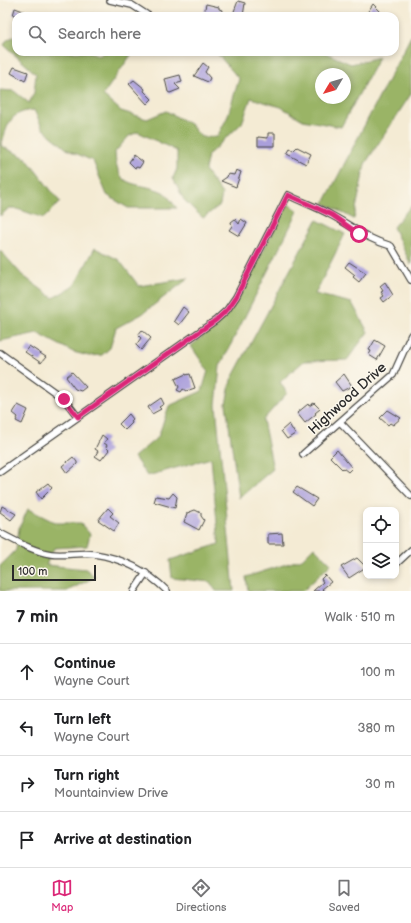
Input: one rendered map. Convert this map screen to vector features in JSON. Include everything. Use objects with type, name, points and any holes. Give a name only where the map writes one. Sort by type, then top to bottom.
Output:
[{"type":"street","points":[[110,0],[132,5],[142,12]]},
{"type":"street","points":[[132,5],[138,0]]},
{"type":"street","points":[[0,472],[195,336],[227,310],[270,233],[288,195],[332,215],[364,236],[391,246],[411,280]]},
{"type":"street","name":"Highwood Drive","points":[[303,454],[341,423],[393,376],[411,335]]},
{"type":"street","points":[[0,353],[64,399],[78,417]]},
{"type":"street","points":[[341,423],[411,496]]},
{"type":"street","points":[[0,533],[37,551],[52,554],[93,554],[117,560],[146,573],[167,591]]},
{"type":"street","points":[[399,561],[411,550]]},
{"type":"street","points":[[134,591],[146,573]]},
{"type":"green space","points":[[411,36],[411,94],[365,164],[354,219],[324,203]]},
{"type":"green space","points":[[12,38],[12,52],[4,45],[8,39]]},
{"type":"green space","points":[[16,56],[130,56],[103,95],[121,111],[147,119],[166,111],[190,124],[201,137],[217,137],[227,118],[239,79],[219,56],[332,56],[351,64],[379,57],[341,127],[303,120],[281,107],[251,98],[242,123],[208,155],[205,170],[222,194],[220,205],[203,218],[184,200],[173,178],[177,169],[177,151],[138,132],[129,136],[115,152],[117,165],[124,179],[136,185],[153,188],[163,192],[177,208],[128,208],[107,195],[93,161],[68,150],[43,129],[34,110],[19,113],[14,116],[8,125],[1,146],[26,158],[60,202],[44,218],[14,208],[9,208],[0,216],[0,90],[14,91],[29,103],[34,93],[36,74]]},
{"type":"green space","points":[[288,204],[298,211],[220,366],[216,405],[234,591],[216,591],[210,582],[172,578],[170,560],[219,544],[211,458],[147,476],[134,457],[158,437],[169,406],[202,391],[208,371],[191,346],[218,324],[233,307]]},
{"type":"green space","points":[[411,206],[411,265],[393,227]]},
{"type":"green space","points":[[317,220],[345,234],[315,294],[352,303],[368,332],[347,360],[304,361],[280,382],[287,393],[263,420],[273,469],[239,498],[226,404],[231,380]]},
{"type":"green space","points":[[95,248],[119,260],[139,286],[189,278],[142,314],[116,328],[110,348],[102,355],[89,356],[73,352],[37,333],[0,341],[0,250],[22,275],[53,298],[74,286]]},
{"type":"green space","points":[[28,509],[56,523],[80,523],[90,534],[87,546],[54,548],[46,565],[86,569],[95,577],[67,591],[0,591],[0,566],[16,550],[19,528]]},
{"type":"green space","points":[[314,547],[331,564],[303,591],[248,591],[246,577],[302,559]]},
{"type":"building","points":[[238,1],[245,3],[244,12],[234,12]]},
{"type":"building","points":[[206,4],[219,7],[219,9],[222,10],[222,12],[204,12]]},
{"type":"building","points":[[373,4],[380,11],[379,12],[368,12]]},
{"type":"building","points":[[15,8],[26,12],[14,12]]},
{"type":"building","points":[[203,63],[208,67],[205,72],[210,78],[208,82],[194,76]]},
{"type":"building","points":[[14,67],[28,72],[25,81],[11,73]]},
{"type":"building","points":[[180,75],[182,82],[175,84],[180,89],[170,93],[168,92],[165,79]]},
{"type":"building","points":[[134,80],[145,89],[144,91],[152,99],[147,104],[129,84]]},
{"type":"building","points":[[268,133],[275,133],[275,146],[258,146],[258,137],[268,138]]},
{"type":"building","points":[[297,147],[311,154],[306,164],[287,154],[290,149],[293,151]]},
{"type":"building","points":[[134,155],[143,162],[139,168],[135,168],[129,162]]},
{"type":"building","points":[[236,170],[241,172],[236,187],[221,181],[227,177],[228,174],[234,175]]},
{"type":"building","points":[[235,219],[239,224],[241,219],[247,223],[239,236],[229,230],[232,226],[231,222]]},
{"type":"building","points":[[349,262],[366,273],[359,282],[353,277],[355,275],[345,267]]},
{"type":"building","points":[[385,282],[393,295],[384,302],[381,298],[384,296],[381,292],[383,291],[380,286]]},
{"type":"building","points":[[183,307],[189,312],[179,325],[174,321]]},
{"type":"building","points":[[142,330],[151,338],[141,350],[136,345],[141,338],[138,335]]},
{"type":"building","points":[[375,340],[385,346],[377,360],[369,355],[371,351],[369,350]]},
{"type":"building","points":[[29,346],[46,357],[41,363],[25,352]]},
{"type":"building","points":[[72,372],[86,387],[81,391],[75,389],[66,377]]},
{"type":"building","points":[[186,374],[190,374],[195,388],[186,391],[183,389],[181,392],[177,390],[179,387],[175,379]]},
{"type":"building","points":[[344,374],[352,386],[342,391],[335,382]]},
{"type":"building","points":[[161,398],[164,404],[159,407],[161,409],[152,414],[148,407]]},
{"type":"building","points":[[314,403],[320,409],[305,423],[297,413],[308,404],[309,406]]},
{"type":"building","points":[[18,405],[28,410],[22,424],[16,421],[18,417],[13,413]]},
{"type":"building","points":[[388,410],[401,418],[393,425],[390,423],[388,425],[380,418]]},
{"type":"building","points":[[129,414],[133,419],[131,421],[132,423],[125,430],[119,424]]},
{"type":"building","points":[[289,424],[295,434],[287,439],[281,431]]},
{"type":"building","points":[[102,435],[107,439],[104,443],[107,445],[106,447],[109,450],[101,460],[95,456],[98,451],[95,449]]},
{"type":"building","points":[[337,450],[352,468],[348,472],[343,468],[342,469],[330,457]]},
{"type":"building","points":[[73,457],[77,464],[67,473],[62,466]]},
{"type":"building","points":[[48,483],[52,488],[41,499],[36,492]]},
{"type":"building","points":[[297,487],[317,499],[312,506],[293,492]]},
{"type":"building","points":[[173,493],[177,497],[175,508],[154,502],[156,496],[169,498]]},
{"type":"building","points":[[2,506],[16,514],[11,520],[0,512]]},
{"type":"building","points":[[108,508],[113,513],[110,516],[119,523],[114,531],[98,520]]},
{"type":"building","points":[[195,510],[201,513],[204,520],[199,530],[184,522],[187,513]]},
{"type":"building","points":[[282,533],[283,544],[268,544],[268,534]]},
{"type":"building","points":[[357,558],[363,564],[363,569],[349,578],[341,567]]},
{"type":"building","points":[[325,575],[331,582],[322,589],[324,591],[313,591],[323,582],[321,579]]},
{"type":"route","points":[[64,399],[78,417],[195,336],[227,310],[236,297],[270,233],[288,195],[332,215],[359,234]]}]
